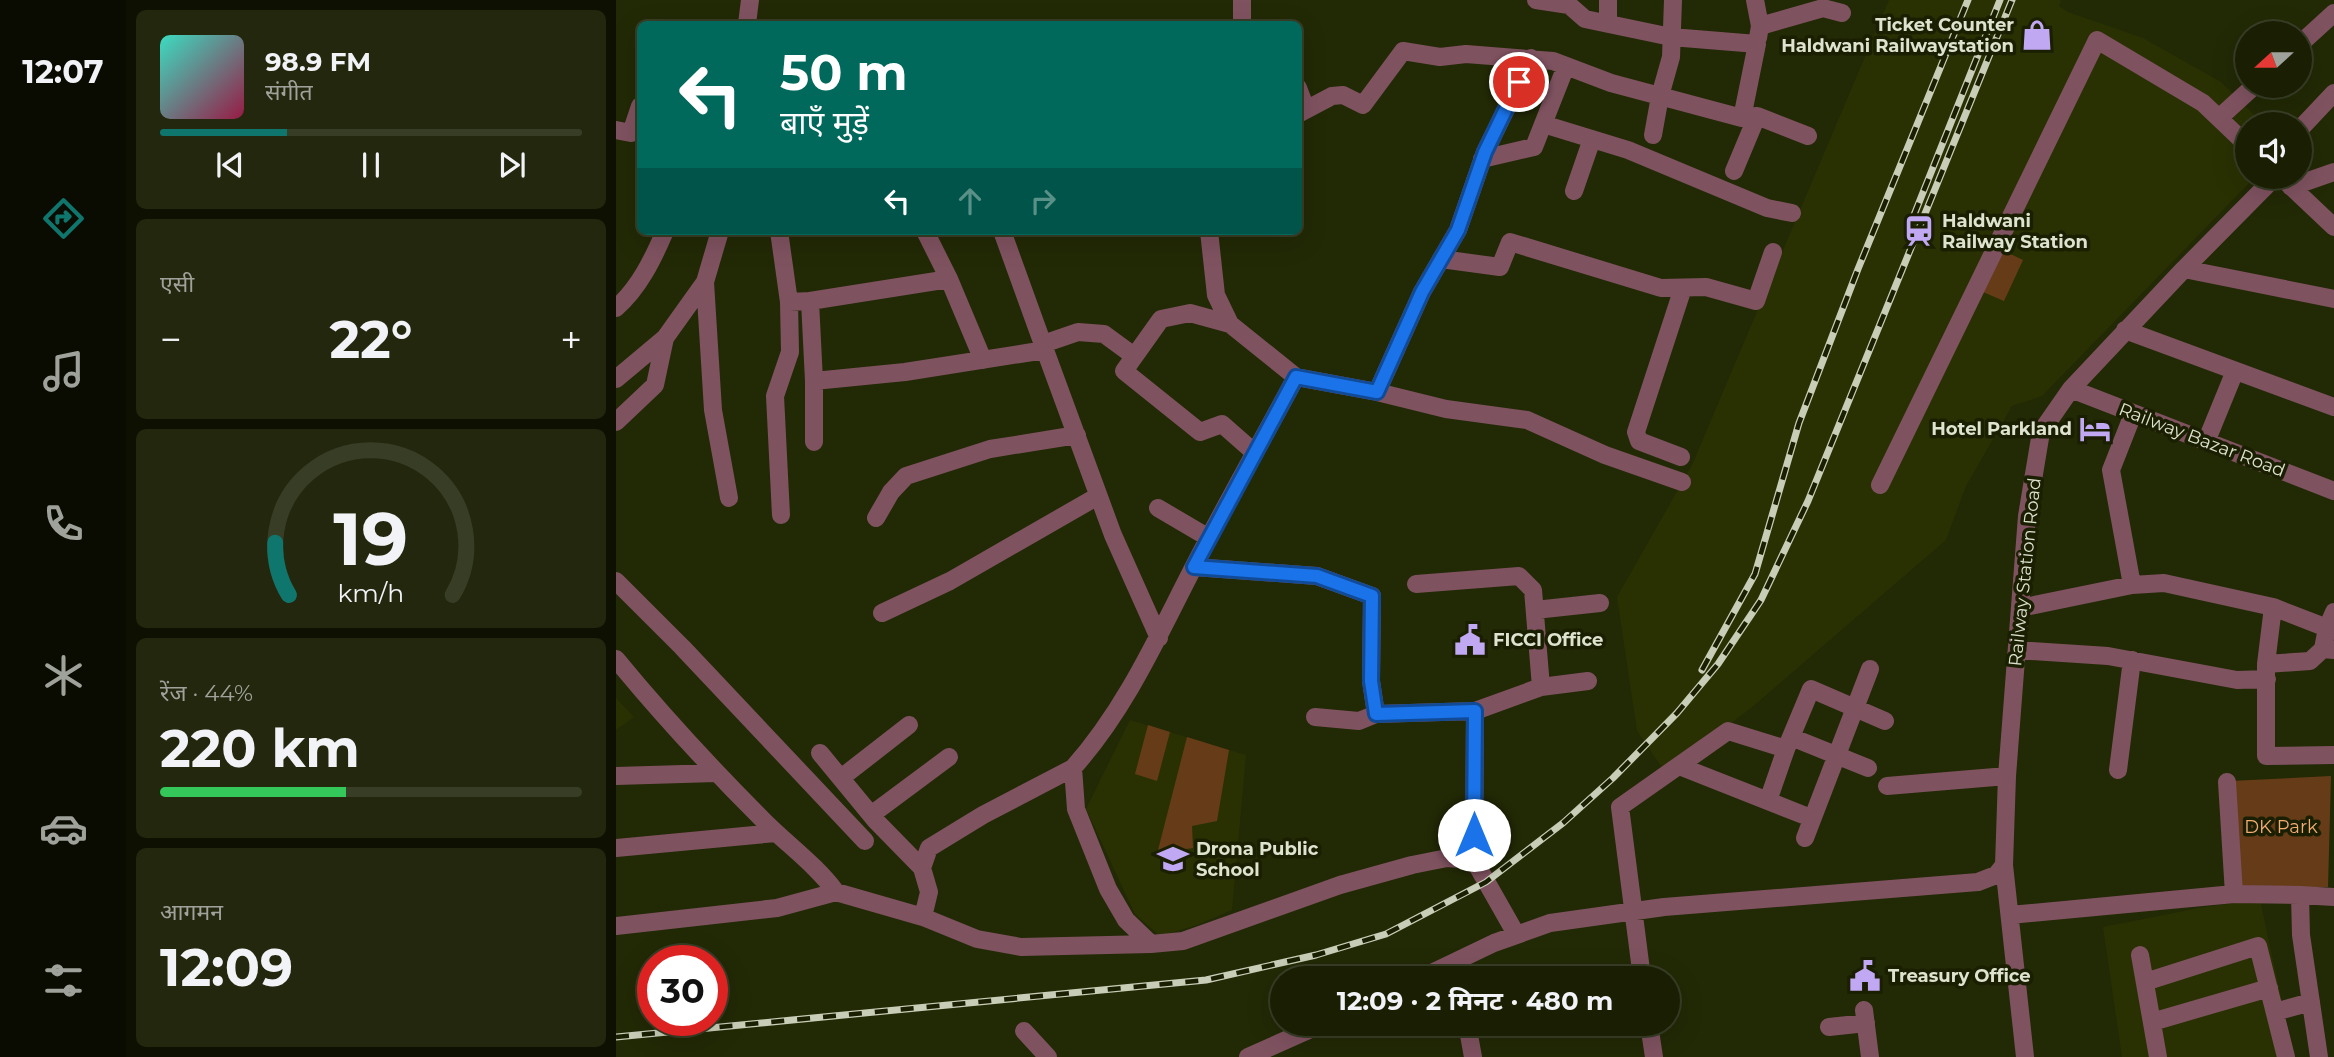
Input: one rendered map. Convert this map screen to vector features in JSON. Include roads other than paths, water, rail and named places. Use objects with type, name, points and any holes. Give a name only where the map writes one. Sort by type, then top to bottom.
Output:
[{"type":"street","points":[[747,21],[750,0]]},
{"type":"street","points":[[1242,0],[1242,21]]},
{"type":"street","points":[[1536,0],[1569,5],[1585,19],[1671,37],[1759,35],[1823,8],[1842,13]]},
{"type":"street","points":[[1608,0],[1608,24]]},
{"type":"street","points":[[1653,135],[1671,57],[1673,0]]},
{"type":"street","points":[[1734,171],[1749,117],[1759,35],[1755,0]]},
{"type":"street","points":[[2312,33],[2334,13]]},
{"type":"street","points":[[1880,485],[2097,40],[2203,103],[2235,133]]},
{"type":"street","points":[[1302,112],[1332,96],[1343,95],[1363,105],[1403,51],[1440,57],[1466,54],[1553,61],[1611,83],[1749,117],[1808,136]]},
{"type":"street","points":[[1377,392],[1422,292],[1458,230],[1482,159],[1531,58]]},
{"type":"street","points":[[1482,159],[1534,147],[1566,66]]},
{"type":"street","points":[[2312,117],[2334,93]]},
{"type":"street","points":[[2219,118],[2241,98]]},
{"type":"street","points":[[616,130],[631,133],[637,115]]},
{"type":"street","points":[[1543,124],[1628,150],[1767,208],[1792,213]]},
{"type":"street","points":[[1574,191],[1592,139]]},
{"type":"street","points":[[2312,177],[2334,172]]},
{"type":"street","name":"Railway Station Road","points":[[2025,1057],[2004,866],[2007,776],[2026,516],[2042,432],[2071,389],[2183,268],[2263,189]]},
{"type":"street","points":[[2293,189],[2334,227]]},
{"type":"street","points":[[616,308],[630,296],[662,235]]},
{"type":"street","points":[[616,379],[665,338],[705,282],[719,235]]},
{"type":"street","points":[[780,235],[789,302],[790,352],[775,396],[781,515]]},
{"type":"street","points":[[927,235],[983,360]]},
{"type":"street","points":[[1003,235],[1113,535],[1159,638]]},
{"type":"street","points":[[1209,235],[1216,295],[1230,324]]},
{"type":"street","points":[[1441,259],[1500,267],[1510,242],[1661,288],[1706,287],[1756,301],[1773,252]]},
{"type":"street","points":[[2183,268],[2334,299]]},
{"type":"street","points":[[789,302],[949,279]]},
{"type":"street","points":[[705,282],[713,410],[729,498]]},
{"type":"street","points":[[1681,457],[1639,441],[1636,432],[1683,288]]},
{"type":"street","points":[[810,301],[814,442]]},
{"type":"street","points":[[1255,453],[1222,424],[1200,432],[1124,371],[1161,319],[1190,313],[1230,324],[1296,377],[1377,392],[1446,409],[1527,420],[1605,455],[1682,482]]},
{"type":"street","points":[[2125,330],[2334,407]]},
{"type":"street","points":[[814,381],[905,372],[983,360],[1044,347],[1078,332],[1104,334],[1134,356]]},
{"type":"street","points":[[616,422],[654,385],[665,338]]},
{"type":"street","points":[[2206,442],[2235,371]]},
{"type":"street","points":[[922,868],[929,848],[983,815],[1073,768],[1096,742],[1159,638],[1209,538],[1296,377]]},
{"type":"street","name":"Railway Bazar Road","points":[[2071,389],[2334,491]]},
{"type":"street","points":[[2133,414],[2110,470],[2133,585]]},
{"type":"street","points":[[876,519],[891,492],[906,476],[990,449],[1077,435]]},
{"type":"street","points":[[882,613],[950,581],[1098,496]]},
{"type":"street","points":[[1158,508],[1209,538]]},
{"type":"street","points":[[1194,567],[1317,576],[1372,596],[1371,681],[1376,714]]},
{"type":"street","points":[[1416,584],[1519,576],[1534,590],[1541,687]]},
{"type":"street","points":[[616,581],[865,841]]},
{"type":"street","points":[[2017,650],[2108,656],[2237,680],[2310,661],[2329,650],[2330,620],[2164,583],[2133,585],[2020,608]]},
{"type":"street","points":[[1535,610],[1600,603]]},
{"type":"street","points":[[2273,607],[2267,672],[2266,756],[2334,755]]},
{"type":"street","points":[[616,659],[716,772],[776,833],[827,879],[836,892]]},
{"type":"street","points":[[2118,770],[2132,660]]},
{"type":"street","points":[[1805,838],[1870,669]]},
{"type":"street","points":[[1315,717],[1359,720],[1376,714],[1475,711],[1541,687],[1588,681]]},
{"type":"street","points":[[1768,801],[1811,689],[1885,721]]},
{"type":"street","points":[[1475,711],[1474,860],[1516,934]]},
{"type":"street","points":[[841,778],[909,724]]},
{"type":"street","points":[[1640,966],[1620,807],[1728,732],[1836,755],[1868,768]]},
{"type":"street","points":[[820,753],[872,816],[922,868],[929,892],[923,917]]},
{"type":"street","points":[[872,816],[948,757]]},
{"type":"street","points":[[1679,766],[1811,818]]},
{"type":"street","points":[[1073,768],[1076,809],[1108,889],[1126,920],[1151,944]]},
{"type":"street","points":[[616,776],[716,772]]},
{"type":"street","points":[[1887,786],[2007,776]]},
{"type":"street","points":[[2227,782],[2234,894]]},
{"type":"street","points":[[616,848],[776,833]]},
{"type":"street","points":[[616,926],[777,908],[836,892],[923,917],[977,939],[1021,947],[1151,944],[1183,941],[1340,885],[1412,865],[1447,858],[1474,860]]},
{"type":"street","points":[[1464,966],[1516,934],[1550,923],[1664,907],[1978,882],[1996,875],[2004,866]]},
{"type":"street","points":[[2010,915],[2234,894],[2317,896],[2334,888]]},
{"type":"street","points":[[2317,896],[2301,934],[2311,1002],[2324,1055]]},
{"type":"street","points":[[2145,982],[2258,946],[2286,1057]]},
{"type":"street","points":[[2140,955],[2158,1057]]},
{"type":"street","points":[[2152,1022],[2269,988]]},
{"type":"street","points":[[2275,1012],[2311,1002]]},
{"type":"street","points":[[1829,1027],[1865,1017],[1870,1057]]},
{"type":"street","points":[[1024,1031],[1048,1057]]},
{"type":"street","points":[[1248,1057],[1280,1051],[1303,1036]]},
{"type":"street","points":[[1469,1036],[1473,1057]]},
{"type":"street","points":[[1651,1036],[1654,1057]]},
{"type":"railway","points":[[1702,670],[1755,574],[1799,423],[1858,269],[1968,0]]},
{"type":"railway","points":[[1914,215],[2000,0]]},
{"type":"railway","points":[[616,1037],[1206,980],[1316,955],[1386,934],[1486,882],[1563,823],[1613,778],[1677,713],[1718,664],[1761,600],[1808,501],[2012,0]]},
{"type":"place","name":"Ticket Counter Haldwani Railwaystation","points":[[2037,35]]},
{"type":"place","name":"Haldwani Railway Station","points":[[1919,231]]},
{"type":"place","name":"Hotel Parkland","points":[[2095,429]]},
{"type":"place","name":"FICCI Office","points":[[1470,640]]},
{"type":"place","name":"Drona Public School","points":[[1173,859]]},
{"type":"place","name":"Treasury Office","points":[[1865,976]]},
{"type":"park label","name":"DK Park","points":[[2281,827]]}]
